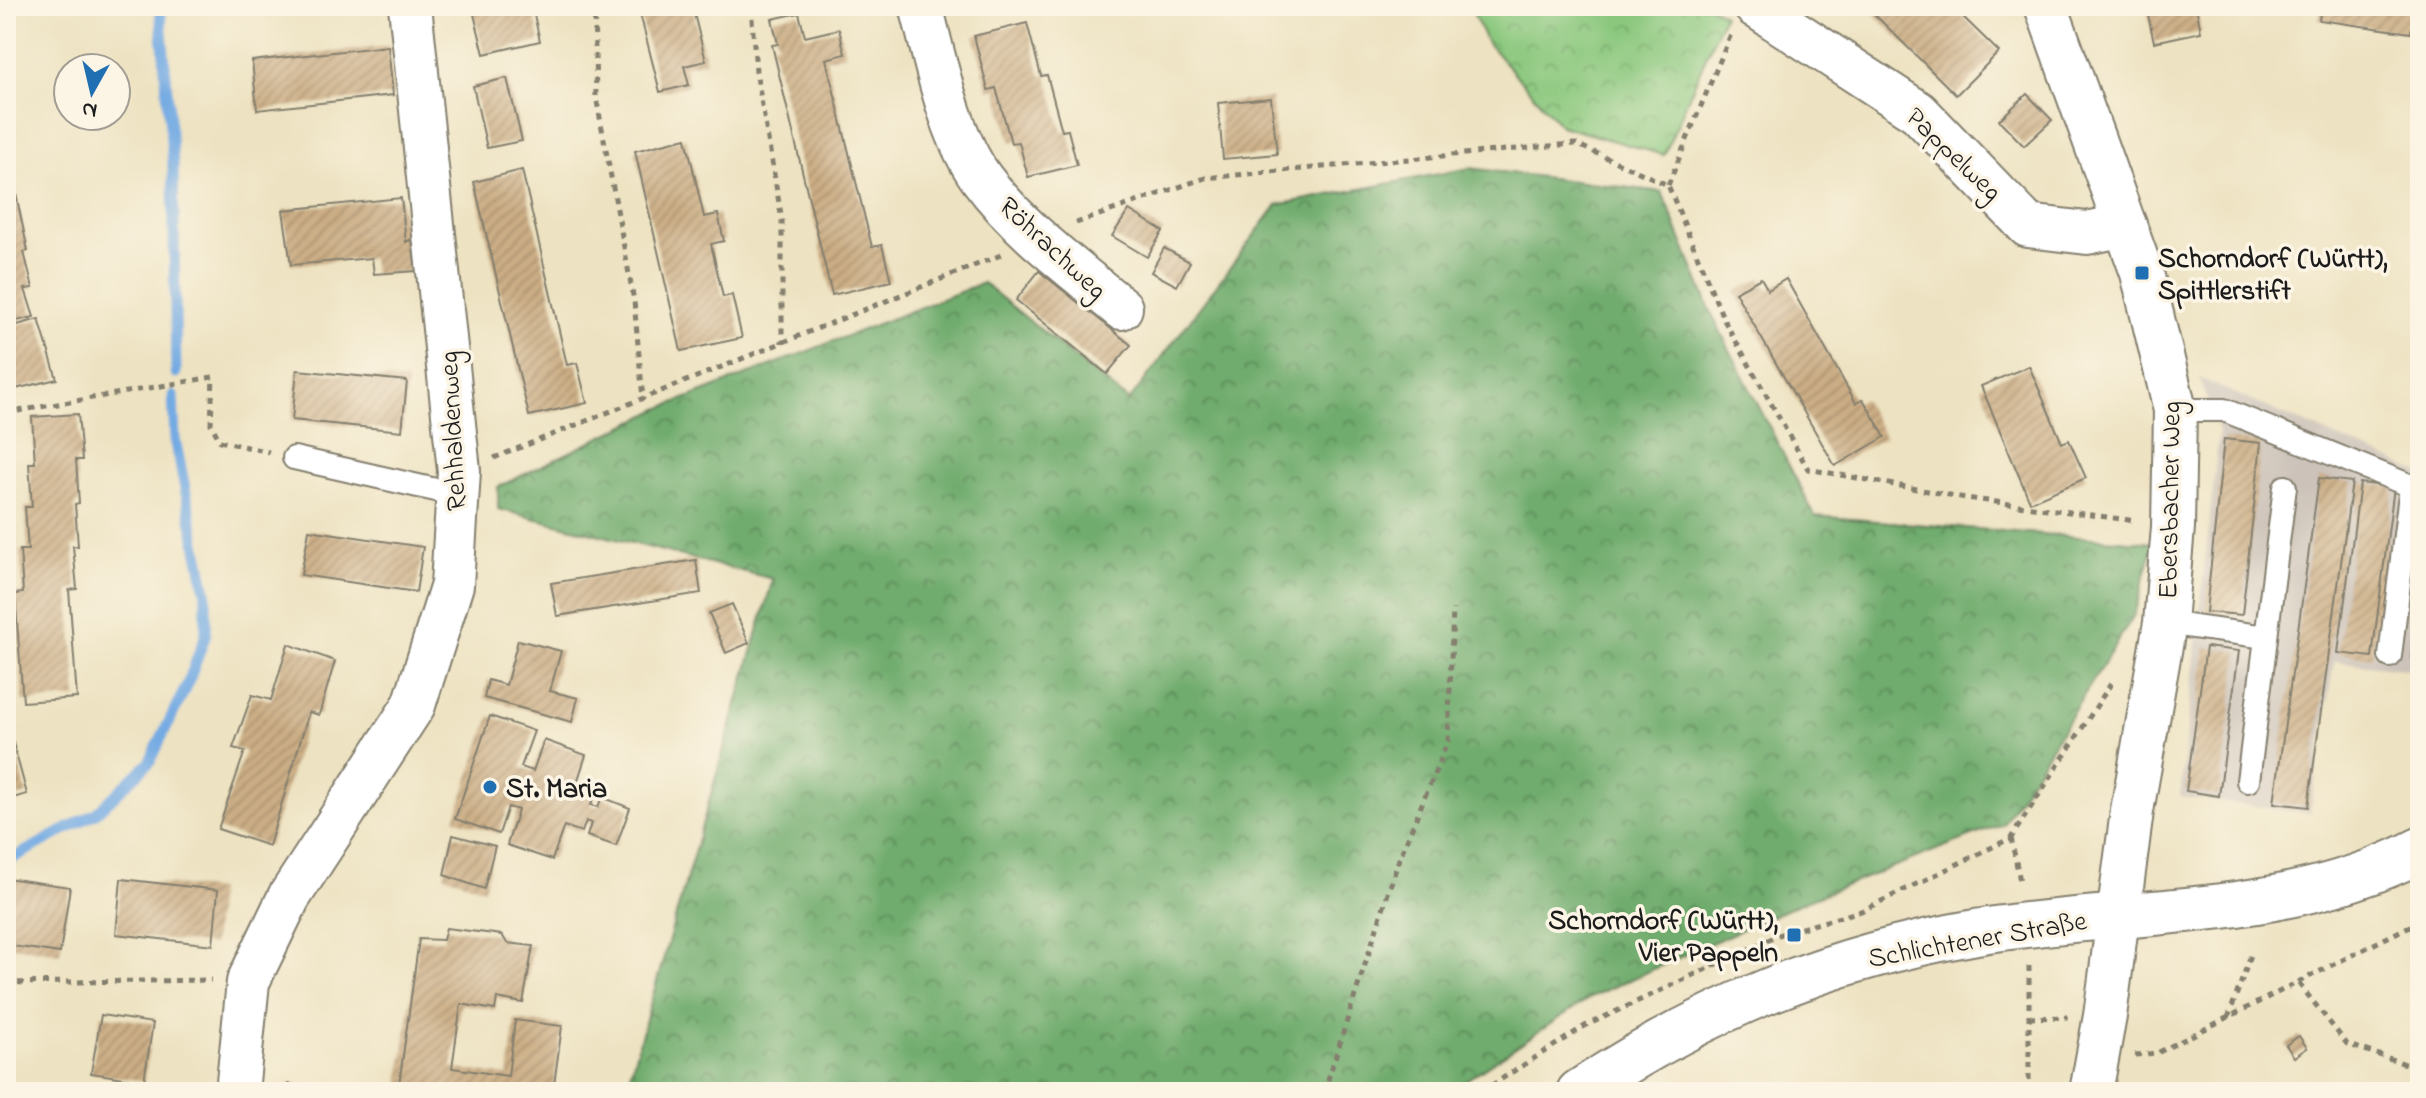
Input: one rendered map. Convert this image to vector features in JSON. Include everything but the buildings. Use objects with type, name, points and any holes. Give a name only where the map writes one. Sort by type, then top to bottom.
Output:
[{"type":"main road","name":"Schlichtener Straße","points":[[1579,1092],[1692,1024],[1816,970],[1976,932],[2317,892],[2391,865],[2420,850]]},
{"type":"street","name":"Rehhaldenweg","points":[[237,1092],[248,982],[289,897],[414,705],[452,585],[459,483],[410,6]]},
{"type":"street","name":"Röhrachweg","points":[[921,6],[950,112],[980,177],[1035,237],[1121,308]]},
{"type":"street","name":"Pappelweg","points":[[1755,6],[1918,112],[2028,226],[2087,233],[2125,225]]},
{"type":"street","name":"Ebersbacher Weg","points":[[2046,6],[2142,273],[2175,410],[2173,527],[2165,623],[2117,915],[2095,1075]]},
{"type":"lane","points":[[2175,410],[2224,410],[2411,486],[2390,656]]},
{"type":"lane","points":[[294,458],[459,483]]},
{"type":"lane","points":[[2248,781],[2285,487]]},
{"type":"lane","points":[[2165,623],[2266,637]]},
{"type":"path","points":[[594,6],[596,96],[634,301],[643,399]]},
{"type":"path","points":[[751,6],[756,71],[782,220],[782,343]]},
{"type":"path","points":[[1668,185],[1728,39]]},
{"type":"path","points":[[459,483],[643,399],[994,259],[1035,237],[1205,178],[1576,144],[1668,185],[1724,320],[1808,469],[1966,498],[2173,527]]},
{"type":"path","points":[[6,413],[213,377],[211,424],[220,441],[294,458]]},
{"type":"path","points":[[1324,1092],[1399,859],[1448,741],[1453,609]]},
{"type":"path","points":[[2020,881],[2011,838],[2121,670]]},
{"type":"path","points":[[2095,1075],[2157,1053],[2420,921]]},
{"type":"path","points":[[2228,1018],[2251,955]]},
{"type":"path","points":[[2029,963],[2029,1092]]},
{"type":"path","points":[[6,983],[222,980]]},
{"type":"path","points":[[2299,984],[2347,1044],[2420,1069]]},
{"type":"shaded area","points":[[2199,378],[2420,473],[2420,671],[2334,661],[2310,813],[2180,797],[2219,432]]},
{"type":"green space","points":[[1470,6],[1709,6],[1724,15],[1664,155],[1561,126],[1486,41]]},
{"type":"green space","points":[[1470,168],[1662,192],[1713,317],[1815,516],[2154,543],[2134,615],[2003,824],[1803,902],[1591,997],[1448,1092],[625,1092],[773,579],[498,509],[498,487],[659,409],[983,283],[1129,401],[1277,205]]},
{"type":"waterway","points":[[160,6],[173,164],[176,373]]},
{"type":"waterway","points":[[6,862],[96,813],[149,763],[188,683],[206,634],[206,592],[175,439],[173,396]]},
{"type":"place","name":"Schorndorf (Württ), Spittlerstift","points":[[2142,273]]},
{"type":"place","name":"St. Maria","points":[[490,787]]},
{"type":"place","name":"Schorndorf (Württ), Vier Pappeln","points":[[1794,935]]}]
